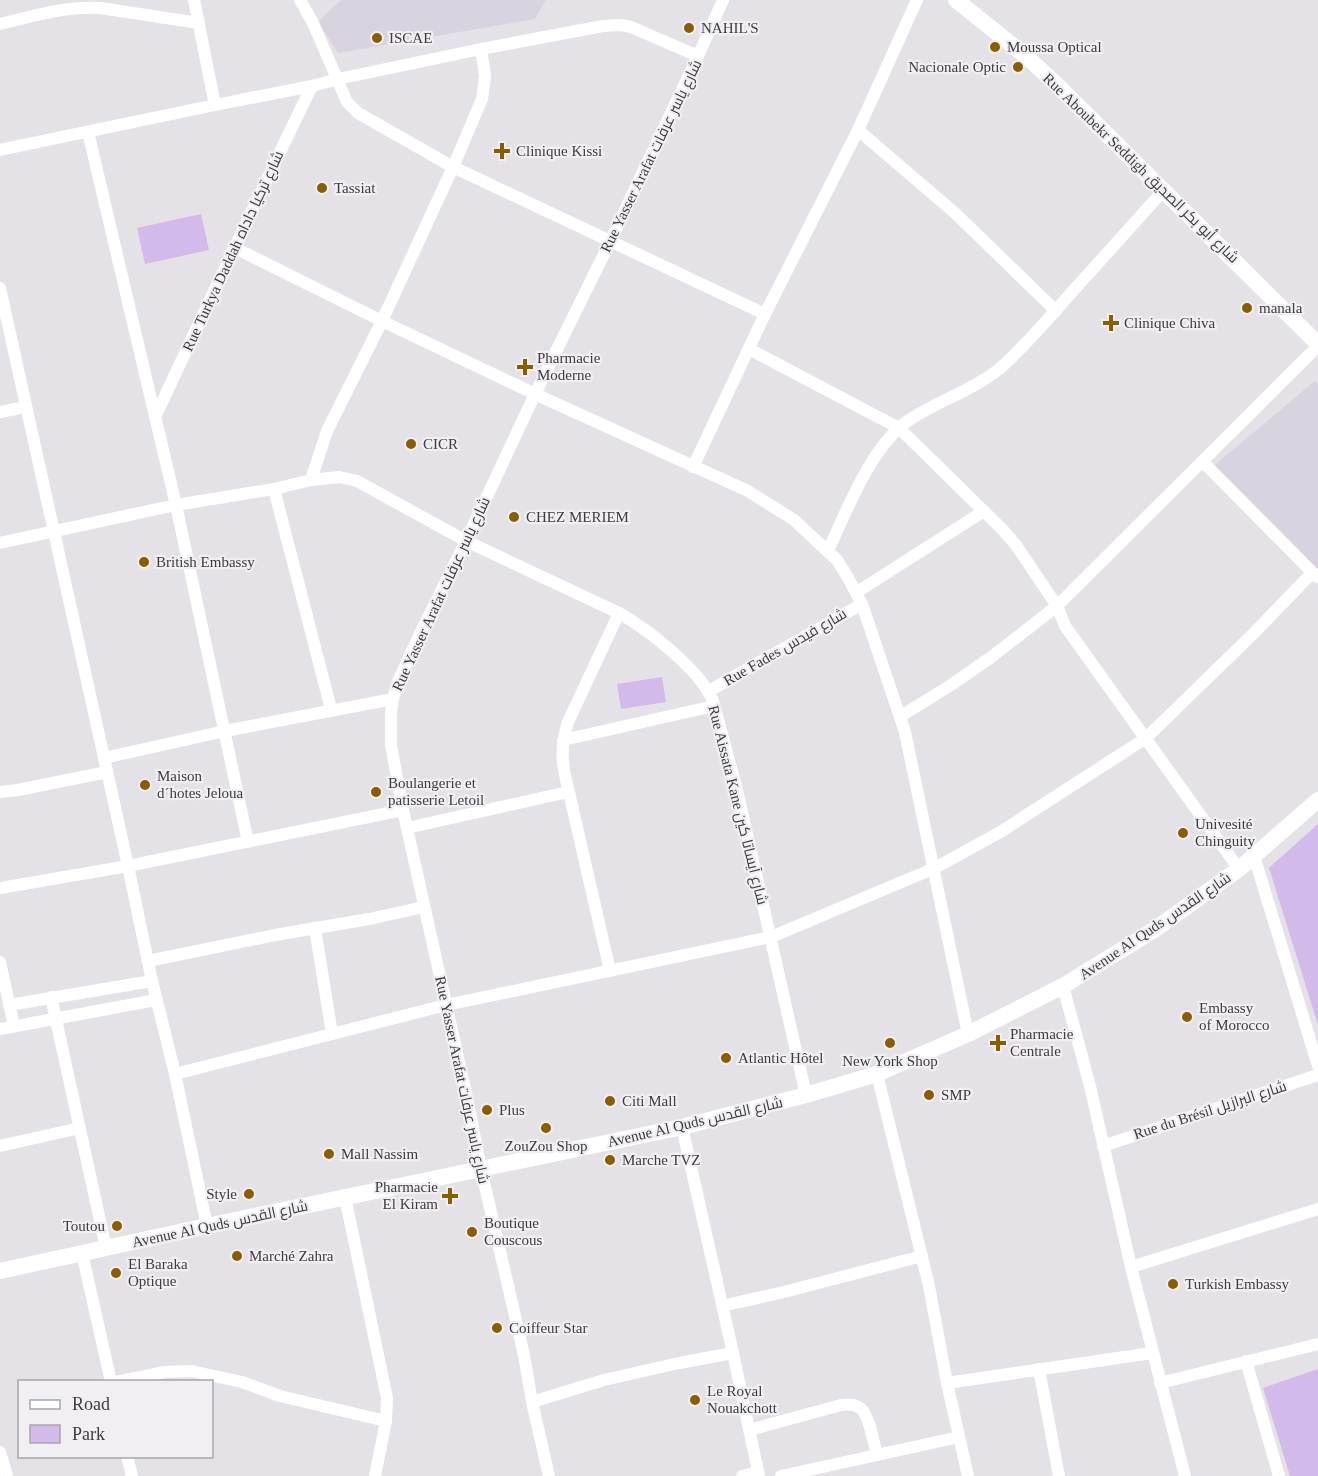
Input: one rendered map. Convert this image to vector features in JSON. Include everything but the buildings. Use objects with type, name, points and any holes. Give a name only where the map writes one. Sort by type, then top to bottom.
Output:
[{"type":"street","points":[[195,0],[215,105]]},
{"type":"street","points":[[300,0],[313,23],[347,102],[358,113],[453,167],[765,314]]},
{"type":"street","name":"Rue Yasser Arafat شارع ياسر عرفات","points":[[549,1476],[407,828],[391,745],[391,713],[398,681],[610,242],[723,0]]},
{"type":"street","points":[[693,467],[765,314],[858,130],[917,0]]},
{"type":"street","name":"Rue Aboubekr Seddigh شارع أبو بكر الصديق","points":[[956,0],[1027,57],[1164,190],[1318,345]]},
{"type":"street","points":[[0,24],[69,4],[199,23]]},
{"type":"street","points":[[0,150],[482,49],[603,26],[621,25],[640,30],[698,56]]},
{"type":"street","points":[[311,480],[327,431],[382,321],[482,99],[485,76],[482,49]]},
{"type":"street","name":"Rue Turkya Daddah شارع تركيا داداه","points":[[155,417],[312,86]]},
{"type":"street","points":[[858,130],[955,213],[1056,311]]},
{"type":"street","points":[[88,132],[176,505],[249,842]]},
{"type":"street","points":[[828,551],[858,487],[885,442],[908,421],[988,377],[1005,364],[1056,311],[1164,190]]},
{"type":"street","points":[[235,248],[535,394],[748,491],[794,520],[837,560],[859,598],[901,716],[935,868],[968,1034]]},
{"type":"street","points":[[0,288],[207,1226]]},
{"type":"street","points":[[901,716],[980,665],[1057,606],[1318,345]]},
{"type":"street","points":[[749,349],[900,428],[1009,536],[1057,606],[1065,626],[1239,869]]},
{"type":"street","points":[[0,412],[26,406]]},
{"type":"street","points":[[175,1074],[446,1005],[771,937],[935,868],[1002,831],[1146,738],[1315,575],[1203,462]]},
{"type":"street","name":"Rue Aissata Kane شارع آيساتا كين","points":[[0,543],[176,505],[339,477],[357,481],[466,541],[635,622],[665,646],[709,691],[737,790],[806,1095]]},
{"type":"street","points":[[274,489],[331,710]]},
{"type":"street","name":"Rue Fades شارع فيدس","points":[[709,691],[859,598],[984,511]]},
{"type":"street","points":[[610,971],[562,764],[563,740],[568,722],[619,614]]},
{"type":"street","points":[[104,758],[225,730],[393,699]]},
{"type":"street","name":"Rue Fades شارع فيدس","points":[[563,740],[714,706]]},
{"type":"street","points":[[0,792],[107,772]]},
{"type":"street","points":[[407,828],[568,792]]},
{"type":"street","name":"Avenue Al Quds شارع القدس","points":[[0,1271],[682,1127],[877,1074],[968,1034],[1063,986],[1154,930],[1239,869],[1318,800]]},
{"type":"street","points":[[0,888],[128,866],[404,810]]},
{"type":"street","points":[[1254,856],[1318,1066]]},
{"type":"street","points":[[148,961],[424,907]]},
{"type":"street","points":[[315,928],[332,1034]]},
{"type":"street","points":[[0,962],[14,1026]]},
{"type":"street","points":[[9,1005],[152,981]]},
{"type":"street","points":[[1063,986],[1090,1086],[1152,1353],[1185,1476]]},
{"type":"street","points":[[51,997],[106,1248]]},
{"type":"street","points":[[0,1029],[156,1000]]},
{"type":"street","points":[[877,1074],[929,1286],[947,1383],[968,1476]]},
{"type":"street","name":"Rue du Brésil شارع البرازيل","points":[[1103,1146],[1318,1075]]},
{"type":"street","points":[[682,1127],[758,1474],[742,1476]]},
{"type":"street","points":[[0,1146],[81,1128]]},
{"type":"street","points":[[345,1197],[387,1398],[386,1421],[375,1476]]},
{"type":"street","points":[[1131,1267],[1318,1209]]},
{"type":"street","points":[[82,1253],[111,1380]]},
{"type":"street","points":[[722,1306],[784,1293],[922,1256]]},
{"type":"street","points":[[1160,1383],[1318,1344]]},
{"type":"street","points":[[532,1402],[604,1380],[733,1353]]},
{"type":"street","points":[[947,1383],[1152,1353]]},
{"type":"street","points":[[1246,1361],[1279,1476]]},
{"type":"street","points":[[1039,1369],[1059,1476]]},
{"type":"street","points":[[126,1380],[165,1372],[190,1371],[242,1382],[280,1396],[386,1421]]},
{"type":"street","points":[[749,1430],[851,1404],[865,1412],[877,1455]]},
{"type":"street","points":[[781,1476],[959,1437]]},
{"type":"street","points":[[0,1452],[7,1476]]},
{"type":"street","points":[[128,1458],[132,1476]]},
{"type":"shaded area","name":"ISCAE","points":[[341,0],[546,0],[535,19],[338,53],[318,22]]},
{"type":"shaded area","points":[[1315,381],[1318,384],[1318,573],[1210,469]]},
{"type":"green space","points":[[201,214],[209,250],[145,264],[137,228]]},
{"type":"green space","points":[[662,677],[666,702],[621,709],[617,684]]},
{"type":"green space","points":[[1318,824],[1318,1025],[1269,868]]},
{"type":"green space","points":[[1318,1369],[1318,1476],[1290,1476],[1263,1388]]},
{"type":"place","name":"NAHIL'S","points":[[689,28]]},
{"type":"place","name":"ISCAE","points":[[377,38]]},
{"type":"place","name":"Moussa Optical","points":[[995,47]]},
{"type":"place","name":"Nacionale Optic","points":[[1018,67]]},
{"type":"place","name":"Clinique Kissi","points":[[502,151]]},
{"type":"place","name":"Tassiat","points":[[322,188]]},
{"type":"place","name":"manala","points":[[1247,308]]},
{"type":"place","name":"Clinique Chiva","points":[[1111,323]]},
{"type":"place","name":"Pharmacie Moderne","points":[[525,367]]},
{"type":"place","name":"CICR","points":[[411,444]]},
{"type":"place","name":"CHEZ MERIEM","points":[[514,517]]},
{"type":"place","name":"British Embassy","points":[[144,562]]},
{"type":"place","name":"Maison d´hotes Jeloua","points":[[145,785]]},
{"type":"place","name":"Boulangerie et patisserie Letoil","points":[[376,792]]},
{"type":"place","name":"Univesité Chinguity","points":[[1183,833]]},
{"type":"place","name":"Embassy of Morocco","points":[[1187,1017]]},
{"type":"place","name":"New York Shop","points":[[890,1043]]},
{"type":"place","name":"Pharmacie Centrale","points":[[998,1043]]},
{"type":"place","name":"Atlantic Hôtel","points":[[726,1058]]},
{"type":"place","name":"SMP","points":[[929,1095]]},
{"type":"place","name":"Citi Mall","points":[[610,1101]]},
{"type":"place","name":"Plus","points":[[487,1110]]},
{"type":"place","name":"ZouZou Shop","points":[[546,1128]]},
{"type":"place","name":"Mall Nassim","points":[[329,1154]]},
{"type":"place","name":"Marche TVZ","points":[[610,1160]]},
{"type":"place","name":"Style","points":[[249,1194]]},
{"type":"place","name":"Pharmacie El Kiram","points":[[450,1196]]},
{"type":"place","name":"Toutou","points":[[117,1226]]},
{"type":"place","name":"Boutique Couscous","points":[[472,1232]]},
{"type":"place","name":"Marché Zahra","points":[[237,1256]]},
{"type":"place","name":"El Baraka Optique","points":[[116,1273]]},
{"type":"place","name":"Turkish Embassy","points":[[1173,1284]]},
{"type":"place","name":"Coiffeur Star","points":[[497,1328]]},
{"type":"place","name":"Le Royal Nouakchott","points":[[695,1400]]}]
